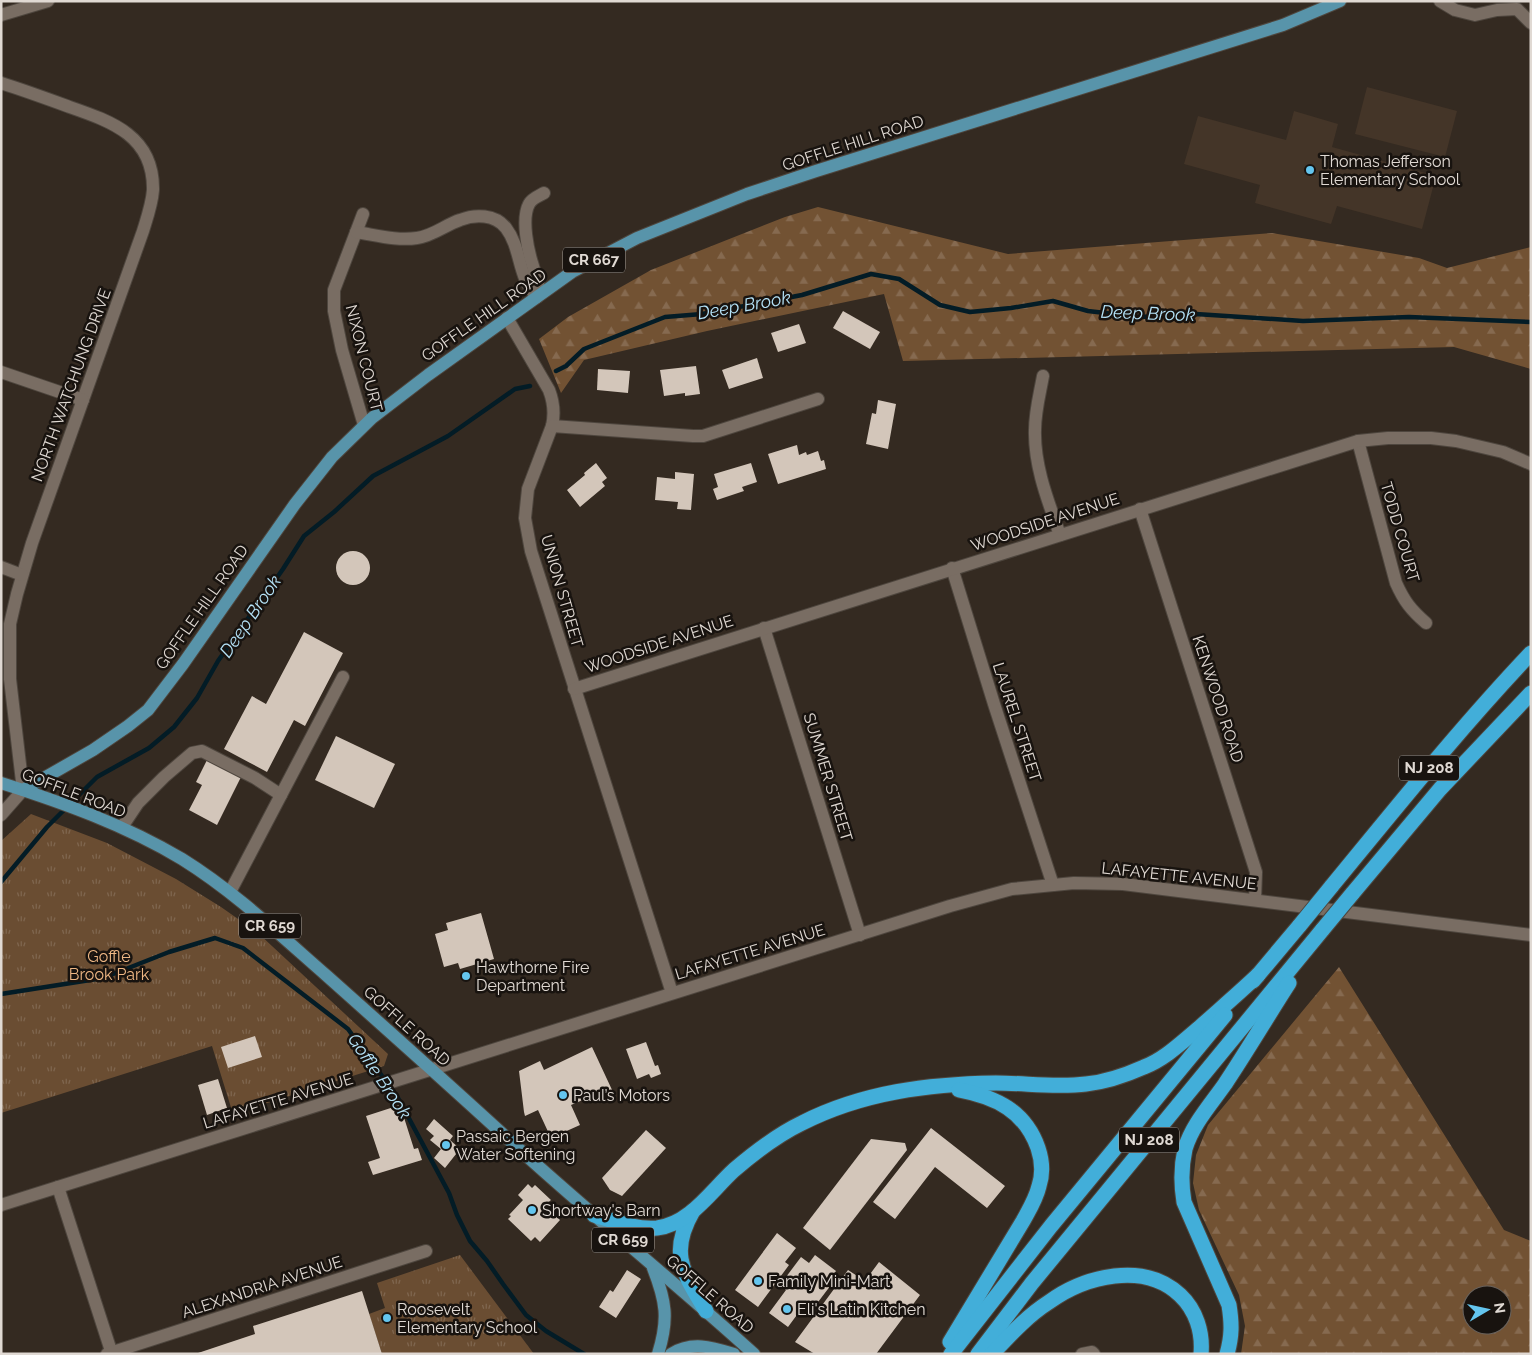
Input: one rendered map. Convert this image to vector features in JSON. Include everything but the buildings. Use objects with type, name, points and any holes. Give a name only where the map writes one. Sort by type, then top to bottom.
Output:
[{"type":"highway","name":"NJ 208","points":[[951,1354],[1051,1226],[1459,732],[1531,653]]},
{"type":"highway","name":"NJ 208","points":[[978,1354],[1032,1283],[1440,788],[1531,693]]},
{"type":"highway","points":[[1227,1354],[1231,1339],[1232,1321],[1229,1305],[1184,1202],[1181,1187],[1186,1148],[1194,1129],[1243,1056],[1323,929]]},
{"type":"highway","points":[[706,1311],[685,1274],[680,1258],[680,1242],[684,1226],[693,1212],[728,1176],[756,1152],[801,1123],[848,1103],[902,1090],[999,1083],[1087,1084],[1128,1074],[1164,1056],[1180,1044],[1258,975]]},
{"type":"highway","points":[[930,1087],[976,1093],[1010,1109],[1024,1122],[1034,1137],[1040,1153],[1042,1169],[1037,1194],[1023,1221],[942,1354]]},
{"type":"highway","points":[[594,1215],[628,1225],[657,1228],[670,1225],[693,1212]]},
{"type":"highway","points":[[992,1354],[1029,1317],[1068,1290],[1087,1282],[1125,1275],[1144,1276],[1161,1282],[1174,1289],[1186,1300],[1194,1312],[1199,1327],[1202,1342],[1201,1354]]},
{"type":"main road","name":"GOFFLE HILL ROAD","points":[[23,790],[93,750],[148,710],[183,664],[295,504],[332,457],[364,425],[428,375],[572,272],[637,238],[747,194],[1282,25],[1340,1]]},
{"type":"main road","name":"GOFFLE ROAD","points":[[1,783],[86,811],[122,827],[181,858],[230,892],[433,1070],[536,1165],[754,1354]]},
{"type":"main road","points":[[652,1265],[664,1302],[666,1319],[664,1337],[658,1354]]},
{"type":"main road","points":[[671,1354],[688,1346],[710,1347],[734,1354]]},
{"type":"street","points":[[1,15],[48,1]]},
{"type":"street","points":[[1440,1],[1455,10],[1475,15],[1497,10],[1517,9],[1531,23]]},
{"type":"street","name":"NORTH WATCHUNG DRIVE","points":[[1,82],[100,117],[131,135],[144,152],[152,176],[153,191],[151,206],[143,231],[32,543],[10,624],[12,704],[23,790]]},
{"type":"street","points":[[537,297],[538,281],[532,265],[525,224],[529,204],[534,198],[544,193]]},
{"type":"street","name":"NIXON COURT","points":[[363,214],[334,290],[334,311],[342,350],[364,425]]},
{"type":"street","points":[[356,232],[392,238],[417,238],[430,235],[460,220],[479,216],[492,218],[506,228],[514,242],[526,282],[530,290],[537,297]]},
{"type":"street","name":"UNION STREET","points":[[507,318],[549,390],[554,403],[552,426],[528,489],[526,518],[532,551],[672,993]]},
{"type":"street","points":[[1,372],[83,400]]},
{"type":"street","points":[[1043,376],[1036,416],[1036,452],[1044,490],[1060,535]]},
{"type":"street","points":[[552,426],[704,436],[818,400]]},
{"type":"street","name":"WOODSIDE AVENUE","points":[[574,688],[1358,441],[1388,438],[1431,438],[1456,441],[1503,452],[1531,464]]},
{"type":"street","name":"TODD COURT","points":[[1358,441],[1396,583],[1403,599],[1414,613],[1426,623]]},
{"type":"street","name":"KENWOOD ROAD","points":[[1140,509],[1256,872],[1255,900]]},
{"type":"street","points":[[1,567],[22,575]]},
{"type":"street","name":"LAUREL STREET","points":[[952,568],[1053,885]]},
{"type":"street","name":"SUMMER STREET","points":[[764,628],[860,935]]},
{"type":"street","points":[[230,892],[344,677]]},
{"type":"street","points":[[122,827],[138,803],[192,753],[202,751],[255,778],[281,795]]},
{"type":"street","name":"GOFFLE HILL ROAD","points":[[1,815],[23,790]]},
{"type":"street","name":"LAFAYETTE AVENUE","points":[[1,1206],[672,993],[950,906],[1012,889],[1074,883],[1123,884],[1531,935]]},
{"type":"street","points":[[58,1187],[110,1353]]},
{"type":"street","name":"ALEXANDRIA AVENUE","points":[[110,1353],[426,1251]]},
{"type":"street","points":[[1082,1354],[1092,1352],[1094,1354]]},
{"type":"shaded area","points":[[1367,87],[1457,111],[1445,157],[1355,134]]},
{"type":"shaded area","name":"Thomas Jefferson Elementary School","points":[[1294,111],[1338,124],[1332,147],[1436,176],[1422,229],[1337,206],[1331,224],[1255,203],[1260,185],[1184,164],[1198,116],[1286,140]]},
{"type":"green space","points":[[818,207],[1008,254],[1272,233],[1419,258],[1447,268],[1531,247],[1531,369],[1454,347],[903,361],[884,294],[707,331],[584,360],[561,393],[539,339],[568,317],[651,270],[785,217]]},
{"type":"green space","name":"Goffle Brook Park","points":[[31,814],[107,843],[176,879],[258,933],[388,1054],[384,1066],[233,1114],[212,1046],[1,1113],[1,841]]},
{"type":"green space","points":[[1339,967],[1504,1230],[1531,1241],[1531,1354],[1241,1354],[1245,1326],[1239,1295],[1199,1210],[1193,1183],[1196,1155],[1208,1125]]},
{"type":"green space","points":[[460,1255],[534,1354],[382,1354],[369,1314],[385,1308],[377,1283]]},
{"type":"waterway","name":"Deep Brook","points":[[556,371],[566,366],[584,349],[665,317],[702,314],[802,295],[871,274],[899,279],[940,305],[970,312],[1053,301],[1088,311],[1140,317],[1196,314],[1303,321],[1409,317],[1531,322]]},
{"type":"waterway","name":"Deep Brook","points":[[1,882],[47,827],[97,777],[149,748],[174,727],[197,698],[218,661],[304,536],[334,512],[373,476],[448,436],[515,389],[530,386]]},
{"type":"waterway","name":"Goffle Brook","points":[[1,994],[103,978],[169,952],[215,938],[243,948],[348,1029],[398,1098],[449,1193],[470,1241],[526,1315],[546,1331],[584,1354]]},
{"type":"place","name":"Thomas Jefferson Elementary School","points":[[1310,170]]},
{"type":"place","name":"Hawthorne Fire Department","points":[[466,976]]},
{"type":"place","name":"Paul’s Motors","points":[[563,1095]]},
{"type":"place","name":"Passaic Bergen Water Softening","points":[[446,1145]]},
{"type":"place","name":"Shortway's Barn","points":[[532,1210]]},
{"type":"place","name":"Family Mini-Mart","points":[[758,1281]]},
{"type":"place","name":"Eli's Latin Kitchen","points":[[787,1309]]},
{"type":"place","name":"Roosevelt Elementary School","points":[[387,1318]]}]
